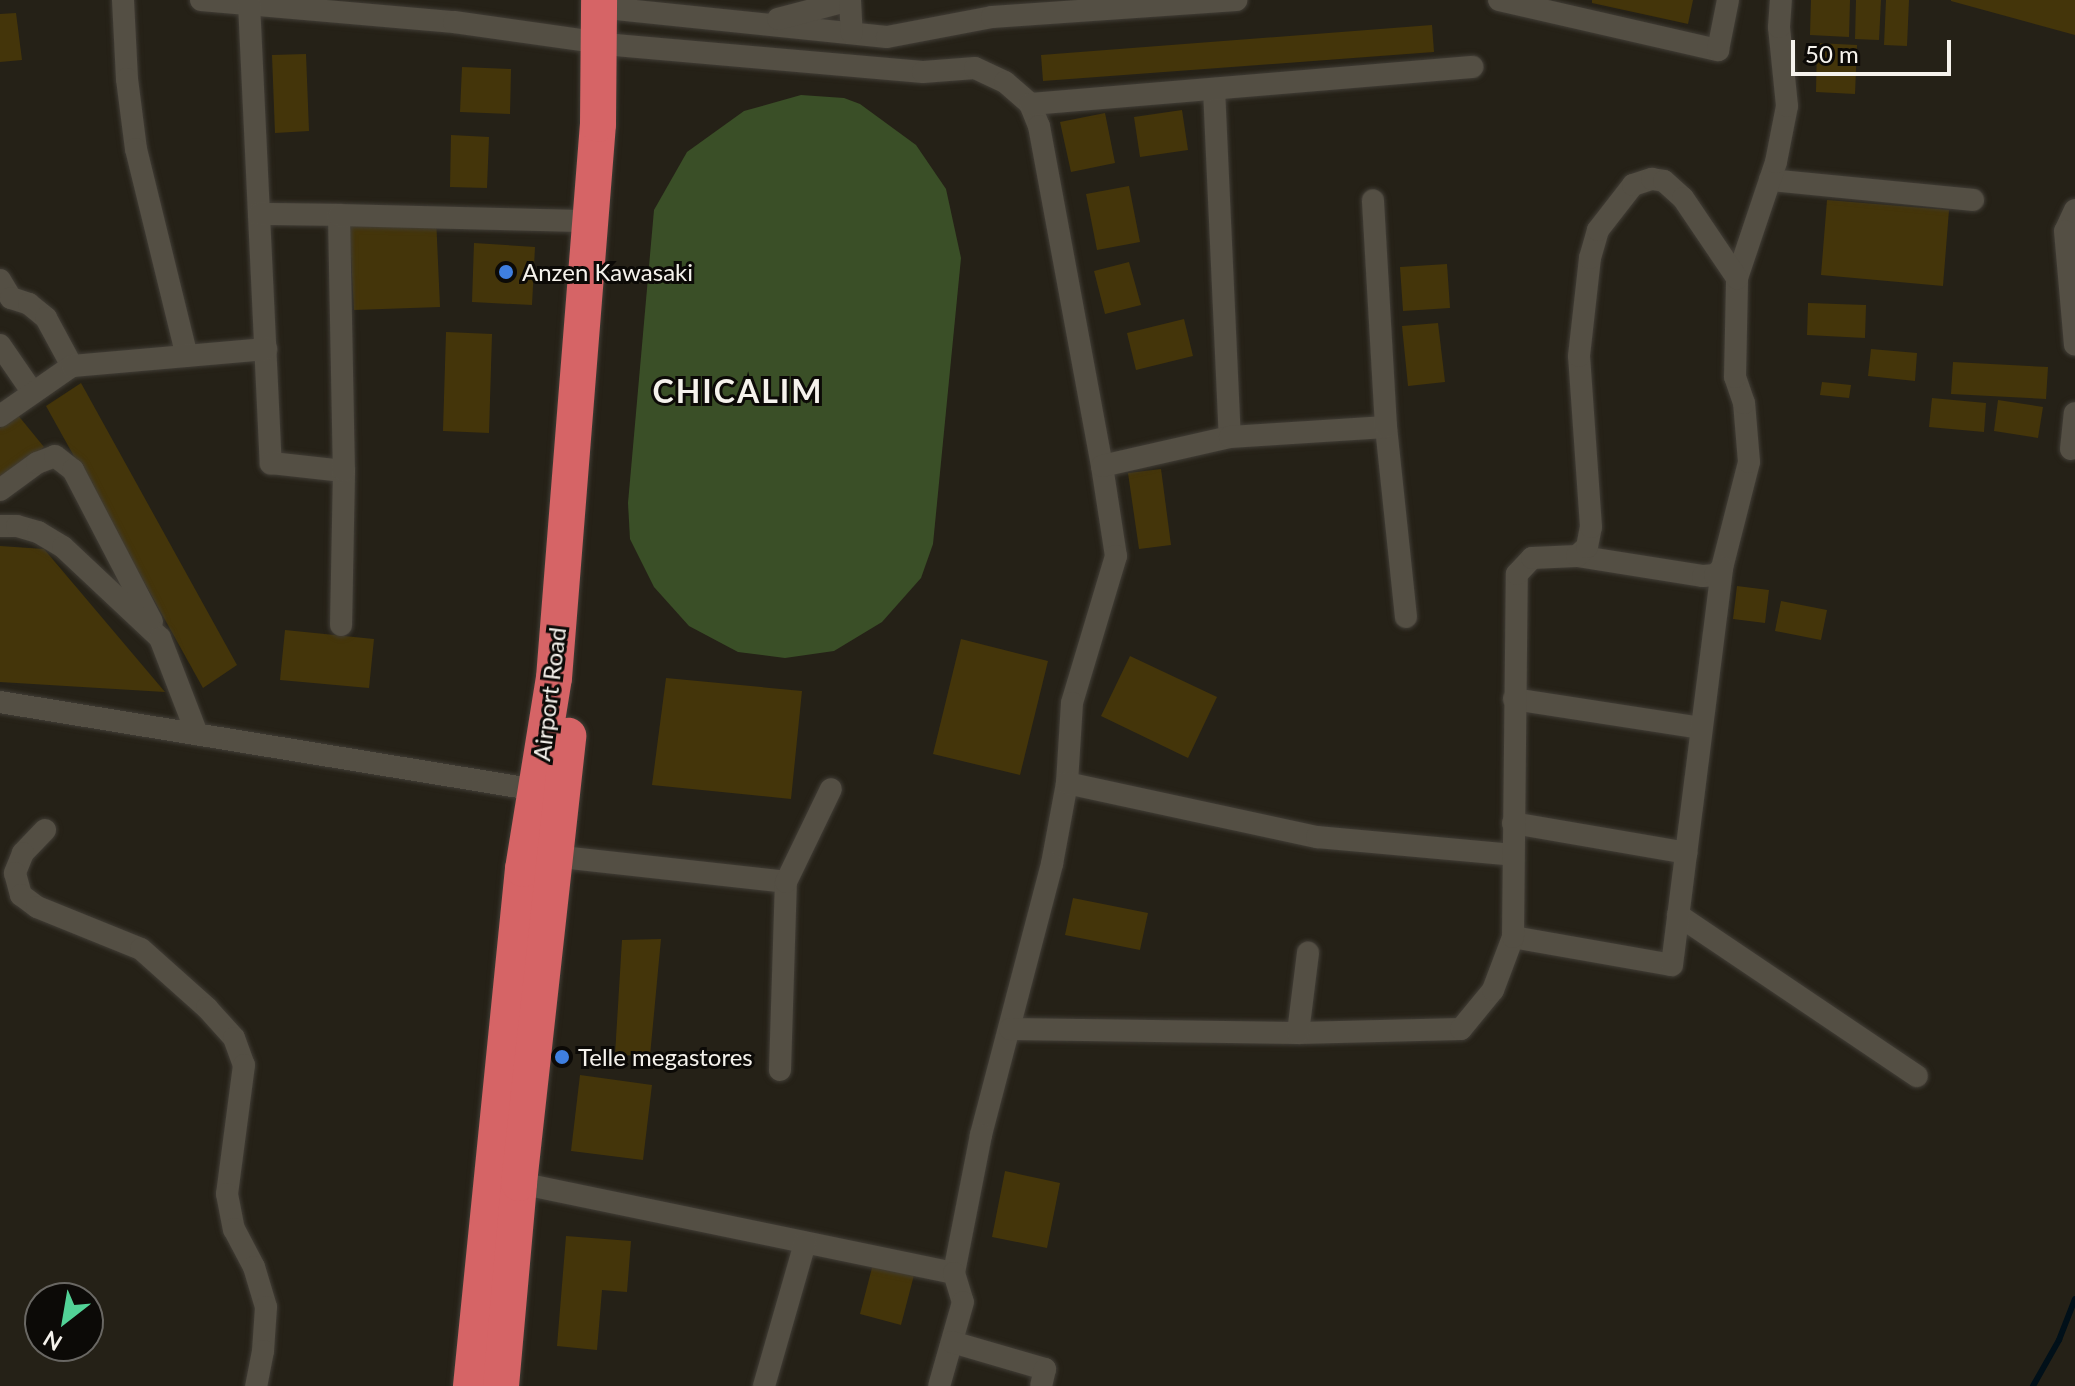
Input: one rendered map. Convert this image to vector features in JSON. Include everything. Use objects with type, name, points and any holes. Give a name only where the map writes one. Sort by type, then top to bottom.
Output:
[{"type":"highway","name":"Airport Road","points":[[501,1386],[519,1183],[540,855],[537,790],[554,678],[610,3]]},
{"type":"highway","name":"Airport Road","points":[[471,1386],[540,855],[586,548],[601,327],[606,44]]},
{"type":"street","points":[[123,0],[127,79],[136,149],[187,356]]},
{"type":"street","points":[[201,0],[454,11],[606,44],[923,72],[975,68],[1005,82],[1030,104],[1039,126],[1116,556],[1072,703],[1067,783],[1052,864],[981,1135],[954,1273],[963,1302],[939,1386]]},
{"type":"street","points":[[764,23],[850,0],[852,33]]},
{"type":"street","points":[[610,3],[724,9],[764,23],[887,37],[992,17],[1236,0]]},
{"type":"street","points":[[1512,1],[1557,6],[1718,50],[1728,0]]},
{"type":"street","points":[[1513,937],[1672,965],[1722,568],[1749,462],[1744,403],[1735,377],[1737,278],[1770,180],[1787,106],[1779,27],[1781,0]]},
{"type":"street","points":[[249,3],[271,463],[344,471]]},
{"type":"street","points":[[1030,104],[1472,67]]},
{"type":"street","points":[[1214,89],[1230,437]]},
{"type":"street","points":[[1577,556],[1587,547],[1591,527],[1579,356],[1590,258],[1598,230],[1633,185],[1652,179],[1664,181],[1683,198],[1737,278]]},
{"type":"street","points":[[1770,180],[1973,200]]},
{"type":"street","points":[[1373,200],[1386,427],[1406,617]]},
{"type":"street","points":[[2075,210],[2065,231],[2075,345]]},
{"type":"street","points":[[259,214],[590,221]]},
{"type":"street","points":[[339,215],[344,471],[341,625]]},
{"type":"street","points":[[0,280],[11,298],[29,304],[46,318],[72,366]]},
{"type":"street","points":[[0,345],[33,393]]},
{"type":"street","points":[[0,416],[72,366],[266,349]]},
{"type":"street","points":[[2071,449],[2075,413]]},
{"type":"street","points":[[1102,466],[1230,437],[1386,427]]},
{"type":"street","points":[[0,490],[37,463],[55,456],[73,470],[160,638],[197,734]]},
{"type":"street","points":[[0,526],[17,526],[38,532],[63,547],[160,638]]},
{"type":"street","points":[[1010,1029],[1298,1033],[1461,1029],[1493,990],[1513,937],[1517,574],[1532,558],[1577,556],[1703,576],[1715,575],[1722,568]]},
{"type":"street","points":[[1514,699],[1701,728]]},
{"type":"street","points":[[0,702],[537,790]]},
{"type":"street","points":[[1067,783],[1317,837],[1513,855]]},
{"type":"street","points":[[780,1070],[786,882],[831,789]]},
{"type":"street","points":[[1513,823],[1686,853]]},
{"type":"street","points":[[45,830],[23,853],[15,873],[21,895],[37,907],[141,949],[207,1008],[234,1038],[244,1065],[227,1194],[234,1229],[254,1267],[266,1307],[263,1351],[256,1386]]},
{"type":"street","points":[[540,855],[786,882]]},
{"type":"street","points":[[1678,915],[1917,1076]]},
{"type":"street","points":[[1298,1033],[1308,953]]},
{"type":"street","points":[[519,1183],[954,1273]]},
{"type":"street","points":[[764,1386],[805,1243]]},
{"type":"street","points":[[952,1342],[1045,1369],[1041,1386]]},
{"type":"green space","points":[[801,95],[844,98],[860,104],[916,145],[946,189],[961,258],[933,544],[921,578],[882,622],[834,651],[785,658],[738,652],[689,626],[654,587],[630,539],[628,503],[654,210],[687,152],[744,111]]},
{"type":"building","points":[[1592,0],[1693,0],[1688,24],[1592,3]]},
{"type":"building","points":[[1811,0],[1850,0],[1849,37],[1810,35]]},
{"type":"building","points":[[1856,0],[1881,0],[1879,40],[1855,39]]},
{"type":"building","points":[[1886,0],[1909,0],[1907,46],[1884,45]]},
{"type":"building","points":[[2075,0],[2075,35],[1951,1]]},
{"type":"building","points":[[16,13],[22,60],[0,62],[0,14]]},
{"type":"building","points":[[1432,25],[1434,52],[1043,81],[1041,55]]},
{"type":"building","points":[[1817,43],[1857,45],[1855,94],[1816,92]]},
{"type":"building","points":[[306,54],[309,131],[275,133],[272,55]]},
{"type":"building","points":[[462,67],[511,69],[510,114],[460,112]]},
{"type":"building","points":[[1182,110],[1188,150],[1140,157],[1134,117]]},
{"type":"building","points":[[1105,113],[1115,163],[1071,172],[1060,122]]},
{"type":"building","points":[[451,135],[489,137],[487,188],[450,187]]},
{"type":"building","points":[[1129,186],[1140,242],[1097,250],[1086,194]]},
{"type":"building","points":[[1827,200],[1949,210],[1943,286],[1821,275]]},
{"type":"building","points":[[436,217],[440,307],[354,310],[349,221]]},
{"type":"building","points":[[474,243],[535,247],[532,305],[472,302]]},
{"type":"building","points":[[1129,262],[1141,305],[1105,314],[1094,271]]},
{"type":"building","points":[[1447,264],[1450,308],[1403,311],[1400,267]]},
{"type":"building","points":[[1808,303],[1866,305],[1865,338],[1807,335]]},
{"type":"building","points":[[1184,319],[1193,356],[1136,370],[1127,333]]},
{"type":"building","points":[[1438,323],[1445,382],[1408,386],[1402,326]]},
{"type":"building","points":[[446,332],[492,334],[489,433],[443,431]]},
{"type":"building","points":[[1871,349],[1917,353],[1915,381],[1868,376]]},
{"type":"building","points":[[1953,362],[2048,367],[2046,399],[1951,394]]},
{"type":"building","points":[[1822,382],[1851,385],[1849,398],[1820,395]]},
{"type":"building","points":[[81,383],[237,665],[203,688],[46,406]]},
{"type":"building","points":[[1932,398],[1986,403],[1984,432],[1929,427]]},
{"type":"building","points":[[1998,400],[2043,407],[2038,438],[1994,431]]},
{"type":"building","points":[[17,414],[44,447],[0,483],[0,428]]},
{"type":"building","points":[[1161,469],[1171,545],[1139,549],[1128,473]]},
{"type":"building","points":[[0,546],[44,549],[165,692],[0,682]]},
{"type":"building","points":[[1737,586],[1769,590],[1765,623],[1733,619]]},
{"type":"building","points":[[1781,601],[1827,610],[1821,640],[1775,631]]},
{"type":"building","points":[[285,630],[374,639],[369,688],[280,680]]},
{"type":"building","points":[[961,639],[1048,661],[1020,775],[933,754]]},
{"type":"building","points":[[1130,656],[1217,697],[1188,758],[1101,716]]},
{"type":"building","points":[[666,678],[802,691],[791,799],[652,785]]},
{"type":"building","points":[[1073,898],[1148,913],[1140,950],[1065,935]]},
{"type":"building","points":[[661,939],[650,1056],[615,1055],[622,940]]},
{"type":"building","points":[[580,1075],[652,1085],[643,1160],[571,1151]]},
{"type":"building","points":[[1005,1171],[1060,1183],[1047,1248],[992,1237]]},
{"type":"building","points":[[566,1236],[631,1241],[627,1292],[602,1290],[597,1350],[557,1346]]},
{"type":"building","points":[[873,1264],[914,1275],[901,1325],[860,1314]]},
{"type":"waterway","points":[[2033,1386],[2059,1340],[2075,1299]]},
{"type":"place","name":"Anzen Kawasaki","points":[[506,272]]},
{"type":"place","name":"Telle megastores","points":[[562,1057]]},
{"type":"district","name":"CHICALIM","points":[[738,391]]}]
